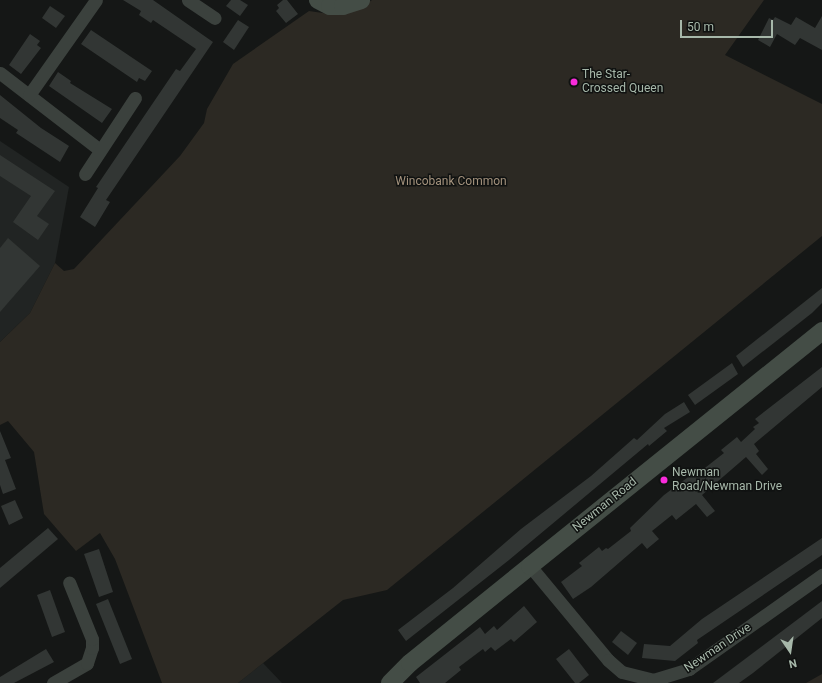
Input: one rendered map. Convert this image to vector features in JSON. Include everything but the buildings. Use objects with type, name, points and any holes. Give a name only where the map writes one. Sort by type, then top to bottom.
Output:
[{"type":"street","points":[[30,95],[96,0]]},
{"type":"street","points":[[188,0],[215,18]]},
{"type":"street","points":[[318,0],[330,6],[343,6],[361,0]]},
{"type":"street","points":[[0,73],[100,150]]},
{"type":"street","points":[[85,174],[135,98]]},
{"type":"street","name":"Newman Road","points":[[398,680],[530,566],[822,331]]},
{"type":"street","name":"Newman Drive","points":[[530,566],[608,660],[622,672],[653,680],[689,669],[822,575]]},
{"type":"street","points":[[53,683],[87,663],[92,648],[92,639],[69,582]]},
{"type":"shaded area","points":[[0,141],[69,187],[55,263],[30,313],[0,342]]},
{"type":"shaded area","points":[[263,663],[282,683],[238,683]]},
{"type":"green space","name":"Wincobank Common","points":[[372,0],[764,0],[725,55],[822,104],[822,236],[387,590],[343,600],[238,683],[162,683],[115,559],[100,533],[76,551],[44,514],[34,452],[8,421],[0,425],[0,342],[30,313],[55,263],[64,271],[74,269],[180,156],[204,123],[207,109],[233,64],[309,11],[337,15],[354,11]]},
{"type":"green space","points":[[822,674],[822,683],[806,683]]},
{"type":"place","name":"The Star- Crossed Queen","points":[[574,82]]},
{"type":"place","name":"Newman Road/Newman Drive","points":[[664,480]]}]
